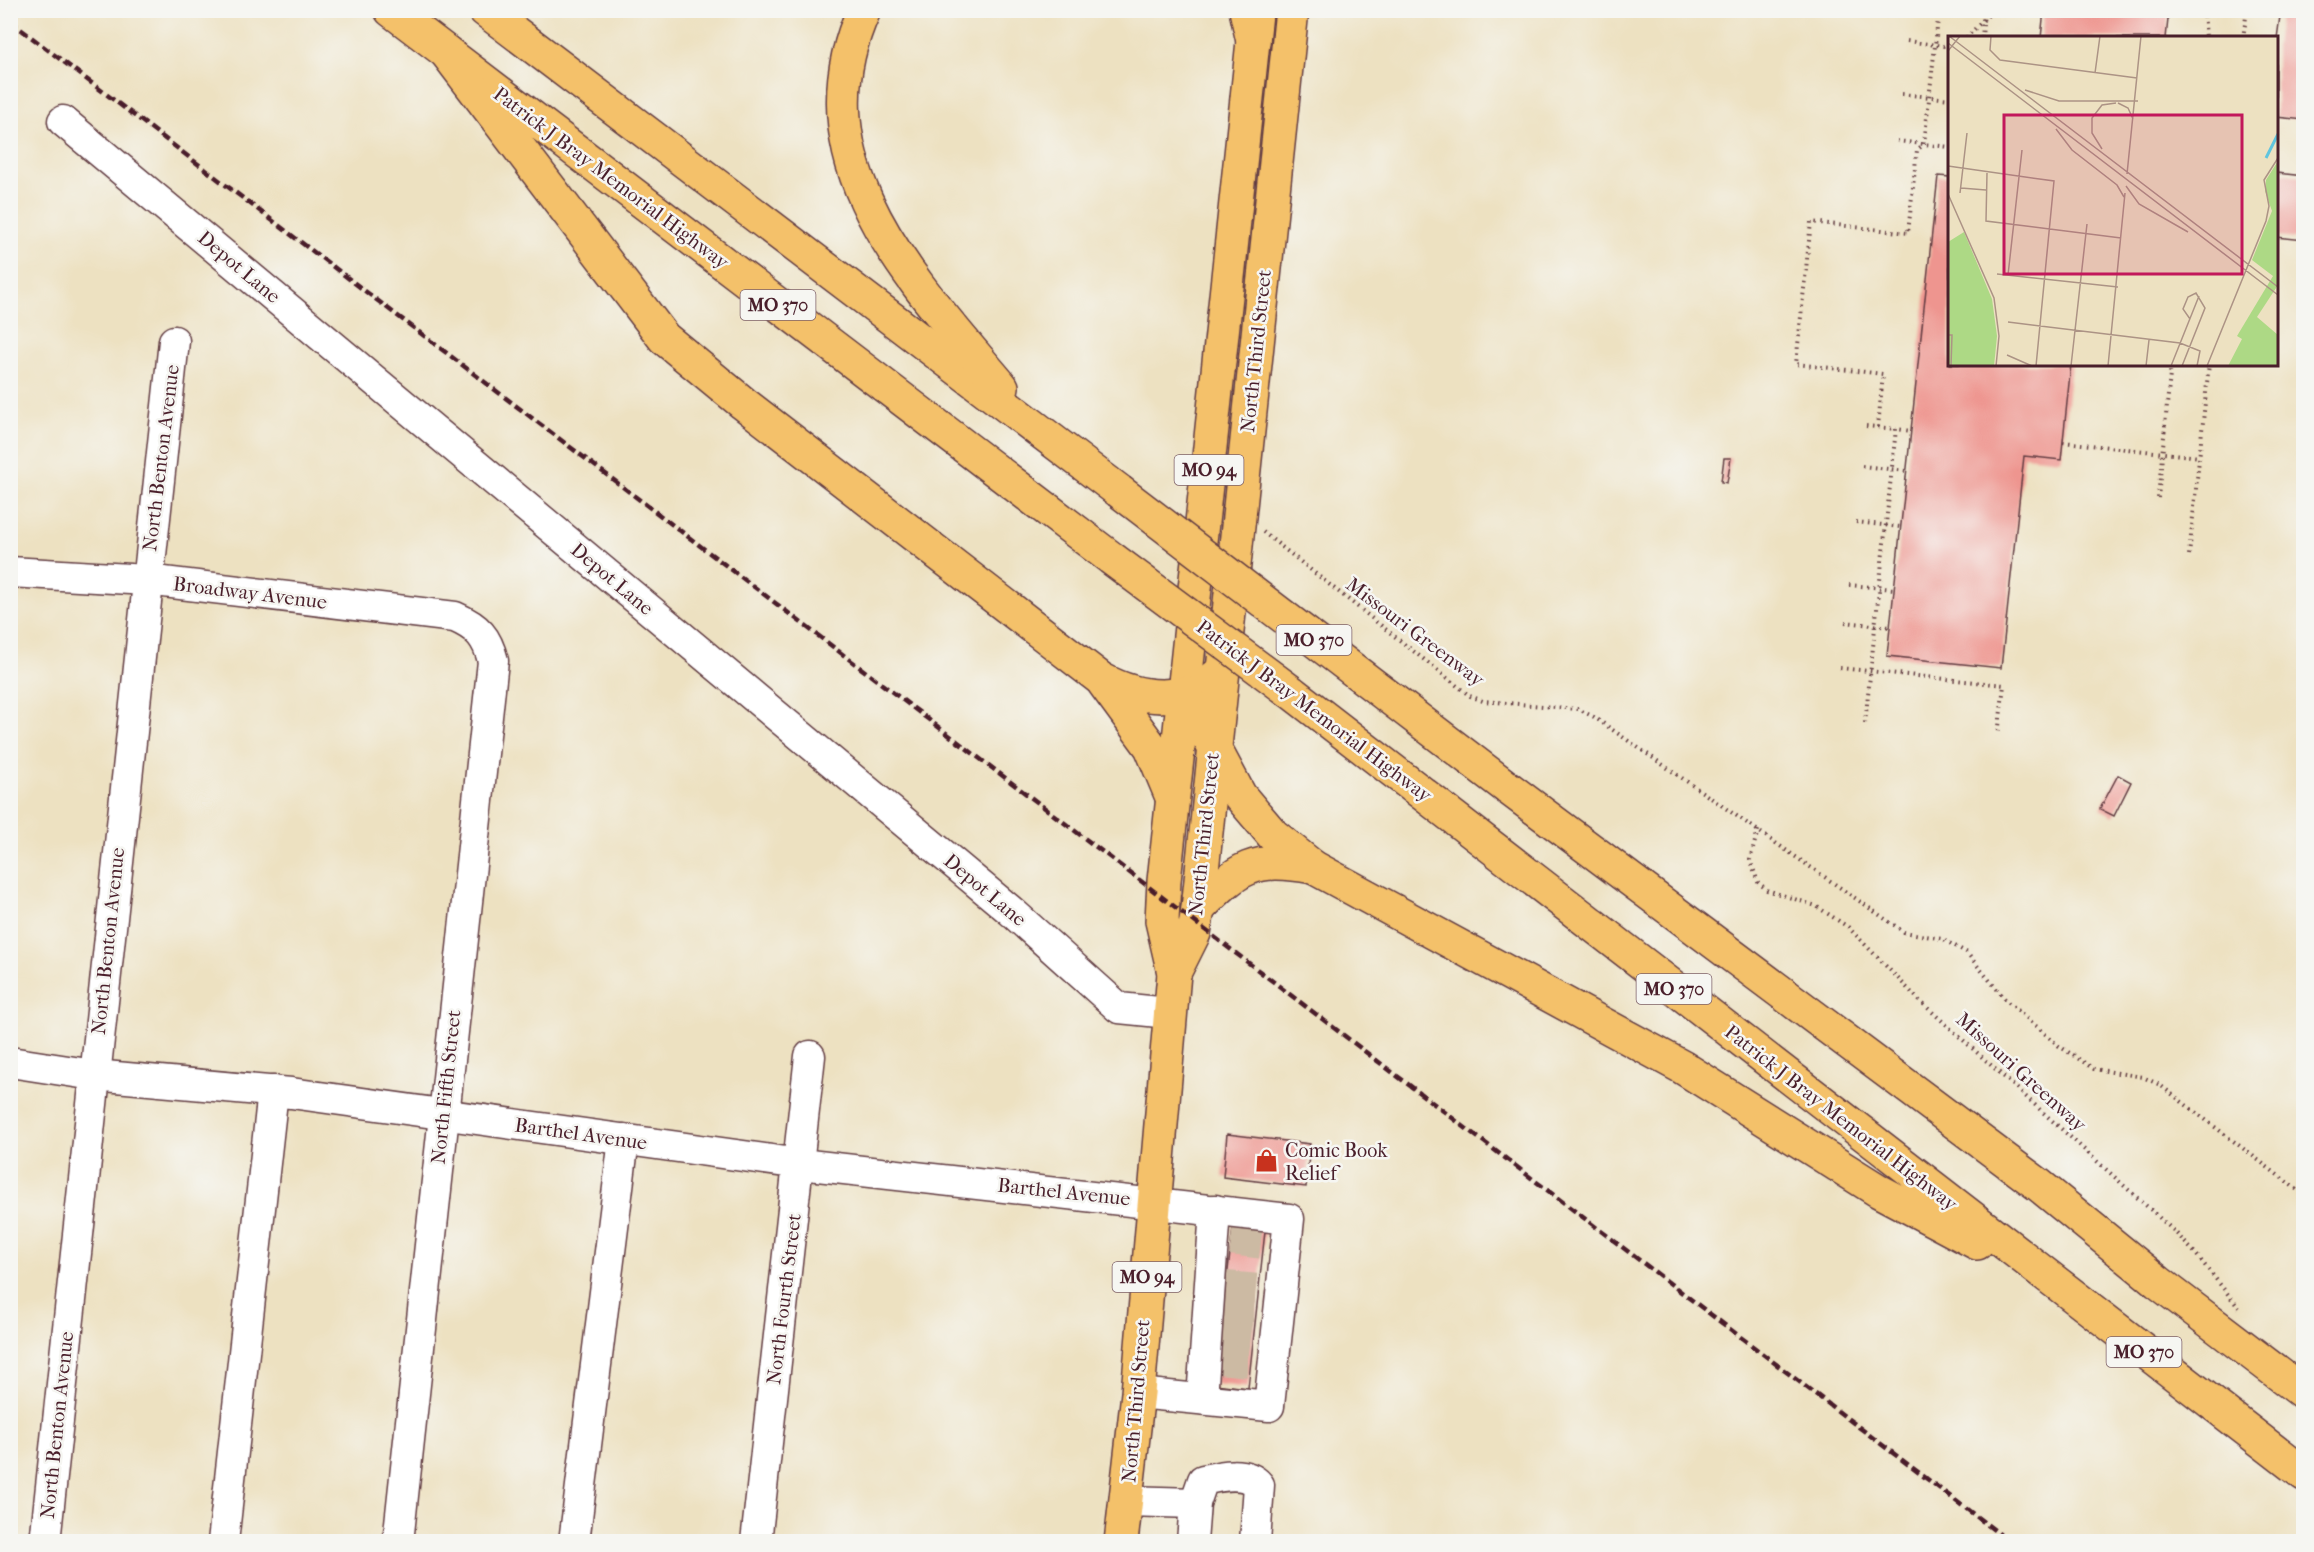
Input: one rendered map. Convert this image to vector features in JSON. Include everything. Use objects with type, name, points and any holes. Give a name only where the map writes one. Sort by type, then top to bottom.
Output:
[{"type":"main road","name":"Patrick J Bray Memorial Highway","points":[[391,10],[1111,558],[1291,692],[2058,1286],[2304,1473]]},
{"type":"main road","name":"MO 370","points":[[485,10],[1508,788],[2039,1185],[2158,1282],[2304,1393]]},
{"type":"main road","points":[[864,10],[857,25],[847,65],[844,102],[848,142],[871,212],[890,249],[913,282],[1042,434]]},
{"type":"main road","name":"North Third Street","points":[[1121,1542],[1138,1393],[1169,1013],[1174,973],[1194,933],[1198,909],[1292,10]]},
{"type":"main road","name":"North Third Street","points":[[1174,973],[1162,921],[1172,797],[1185,693],[1252,21]]},
{"type":"main road","points":[[446,52],[664,338],[743,403],[1101,679],[1136,694],[1162,696],[1185,693],[1210,682],[1221,673]]},
{"type":"main road","points":[[1101,679],[1151,747],[1172,797]]},
{"type":"main road","points":[[1185,693],[1240,796],[1273,835],[1312,867],[1682,1067],[1879,1191],[2058,1286]]},
{"type":"main road","points":[[1198,909],[1223,883],[1254,865],[1277,862],[1312,867]]},
{"type":"street","name":"Depot Lane","points":[[63,121],[1011,911],[1119,1008],[1169,1013]]},
{"type":"street","name":"North Benton Avenue","points":[[45,1542],[174,342]]},
{"type":"street","name":"Broadway Avenue","points":[[10,572],[147,580],[455,617],[472,625],[483,635]]},
{"type":"street","name":"North Fifth Street","points":[[398,1542],[493,661],[483,635]]},
{"type":"street","name":"North Fourth Street","points":[[756,1542],[800,1164],[810,1056]]},
{"type":"street","name":"Barthel Avenue","points":[[10,1062],[94,1075],[273,1091],[800,1164],[1153,1202],[1217,1292],[1288,1219],[1268,1304],[1269,1406],[1202,1399]]},
{"type":"street","points":[[223,1542],[273,1091]]},
{"type":"street","points":[[574,1542],[624,1140]]},
{"type":"street","points":[[1138,1393],[1202,1399],[1217,1292]]},
{"type":"street","points":[[1192,1542],[1195,1503],[1203,1480],[1227,1475],[1254,1479],[1259,1485],[1254,1542]]},
{"type":"street","points":[[1126,1501],[1195,1503]]},
{"type":"path","points":[[1878,428],[1883,374],[1796,364],[1811,222],[1908,233],[1917,150],[1924,144],[1939,10]]},
{"type":"path","points":[[1982,36],[1984,10]]},
{"type":"path","points":[[1968,36],[1993,10]]},
{"type":"path","points":[[2204,10],[2206,36]]},
{"type":"path","points":[[2243,36],[2247,10]]},
{"type":"path","points":[[1907,41],[1948,44]]},
{"type":"path","points":[[1902,94],[1948,99]]},
{"type":"path","points":[[1897,141],[1948,147]]},
{"type":"path","points":[[2158,498],[2171,366]]},
{"type":"path","points":[[2189,555],[2209,366]]},
{"type":"path","points":[[1866,426],[1911,431]]},
{"type":"path","points":[[1865,723],[1896,429]]},
{"type":"path","points":[[2063,442],[2200,457]]},
{"type":"path","points":[[1862,466],[1906,471]]},
{"type":"path","points":[[1856,522],[1901,526]]},
{"type":"path","name":"Missouri Greenway","points":[[1255,525],[1470,696],[1483,700],[1578,710],[1594,717],[1904,932],[1942,939],[1966,952],[2006,1000],[2068,1052],[2104,1073],[2128,1074],[2160,1084],[2304,1195]]},
{"type":"path","points":[[1849,585],[1894,589]]},
{"type":"path","points":[[1845,622],[1890,627]]},
{"type":"path","points":[[1840,668],[2004,685],[1998,735]]},
{"type":"path","name":"Missouri Greenway","points":[[1758,830],[1750,860],[1758,882],[1767,890],[1816,906],[1848,927],[1911,993],[2173,1230],[2246,1316]]},
{"type":"building","points":[[2044,10],[2169,10],[2166,36],[2041,36]]},
{"type":"building","points":[[2280,16],[2304,18],[2304,120],[2278,117],[2277,36]]},
{"type":"building","points":[[2278,173],[2304,176],[2304,240],[2278,237]]},
{"type":"building","points":[[1938,176],[1948,177],[1948,366],[2071,366],[2061,460],[2024,456],[2001,668],[1887,656]]},
{"type":"building","points":[[1724,458],[1731,458],[1727,483],[1721,482]]},
{"type":"building","points":[[2118,775],[2131,782],[2114,816],[2100,809]]},
{"type":"building","name":"Comic Book Relief","points":[[1227,1134],[1310,1144],[1306,1187],[1223,1177]]},
{"type":"building","points":[[1234,1218],[1266,1222],[1248,1388],[1215,1384]]},
{"type":"tunnel","points":[[1231,1240],[1264,1244]]},
{"type":"tunnel","points":[[1226,1286],[1259,1289]]},
{"type":"tunnel","points":[[1224,1309],[1256,1312]]},
{"type":"tunnel","points":[[1221,1336],[1253,1340]]},
{"type":"tunnel","points":[[1218,1359],[1251,1362]]},
{"type":"railway","points":[[10,21],[2010,1542]]},
{"type":"place","name":"Comic Book Relief","points":[[1267,1161]]}]
